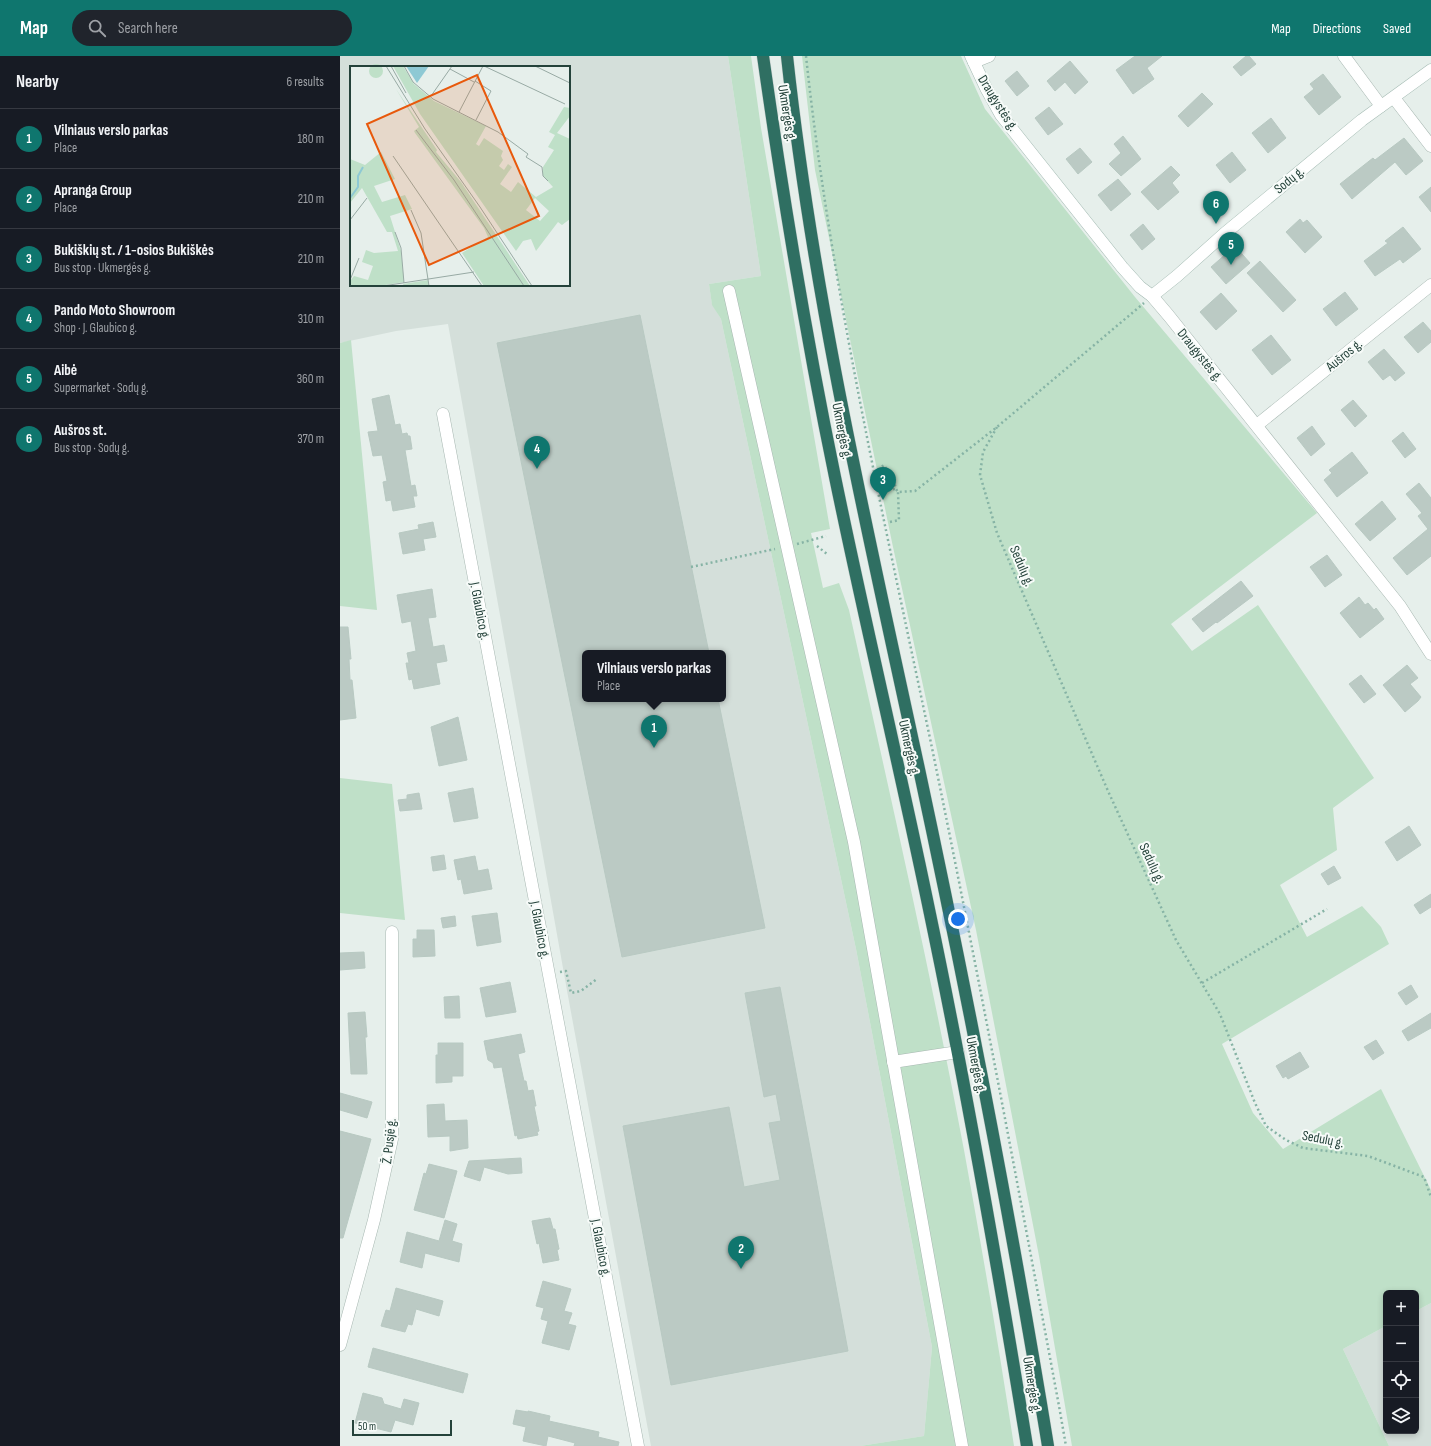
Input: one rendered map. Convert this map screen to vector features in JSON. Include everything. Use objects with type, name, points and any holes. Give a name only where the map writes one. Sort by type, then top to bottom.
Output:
[{"type":"highway","name":"Ukmergės g.","points":[[763,56],[802,307],[856,574],[930,913],[958,1052],[978,1155],[1027,1446]]},
{"type":"highway","name":"Ukmergės g.","points":[[787,56],[805,195],[843,413],[966,993],[1024,1302],[1048,1446]]},
{"type":"street","points":[[972,59],[989,56]]},
{"type":"street","points":[[1344,56],[1381,106]]},
{"type":"street","name":"Draugystės g.","points":[[972,59],[1001,115],[1122,267],[1170,316],[1257,425],[1400,606],[1431,654]]},
{"type":"street","name":"Sodų g.","points":[[1152,296],[1224,234],[1381,106],[1431,70]]},
{"type":"street","points":[[1394,98],[1431,146]]},
{"type":"street","name":"Aušros g.","points":[[1257,425],[1431,285]]},
{"type":"street","points":[[729,291],[854,842],[962,1446]]},
{"type":"street","name":"J. Glaubico g.","points":[[443,414],[638,1446]]},
{"type":"street","name":"Ž. Pusjė g.","points":[[340,1345],[374,1220],[392,1139],[392,932]]},
{"type":"street","points":[[894,1062],[958,1052]]},
{"type":"path","points":[[806,56],[813,122],[838,280],[878,491],[959,879],[1066,1446]]},
{"type":"path","points":[[898,492],[915,491],[997,427],[1152,296]]},
{"type":"path","name":"Sedulų g.","points":[[997,427],[983,452],[980,474],[997,533],[1121,819],[1176,940],[1220,1014],[1255,1103],[1266,1126],[1286,1140],[1303,1148],[1368,1156],[1424,1177],[1431,1197]]},
{"type":"path","points":[[876,480],[880,468],[884,465],[898,492],[899,520],[890,522]]},
{"type":"path","points":[[878,491],[896,489]]},
{"type":"path","points":[[691,567],[788,546],[826,536]]},
{"type":"path","points":[[817,546],[827,554]]},
{"type":"path","points":[[1202,983],[1327,909]]},
{"type":"path","points":[[548,975],[566,971],[572,993],[581,991],[597,979]]},
{"type":"shaded area","points":[[340,56],[728,56],[761,276],[709,284],[712,304],[721,319],[856,949],[932,1347],[924,1436],[860,1446],[651,1446],[568,996],[448,324],[396,331],[340,343]]},
{"type":"shaded area","points":[[1431,1303],[1431,1446],[1389,1446],[1383,1434],[1419,1434],[1419,1309]]},
{"type":"shaded area","points":[[1383,1328],[1383,1433],[1343,1349]]},
{"type":"green space","points":[[728,56],[751,56],[761,128],[830,529],[811,533],[823,588],[839,583],[849,610],[951,1082],[990,1298],[1014,1446],[860,1446],[924,1436],[932,1347],[856,949],[721,319],[712,305],[709,284],[761,276]]},
{"type":"green space","points":[[802,56],[961,56],[985,109],[1135,297],[1317,513],[1171,624],[1192,651],[1258,605],[1374,778],[1333,808],[1337,850],[1280,885],[1307,937],[1362,906],[1381,927],[1389,944],[1222,1044],[1253,1113],[1283,1149],[1381,1089],[1431,1190],[1431,1303],[1419,1309],[1419,1290],[1383,1290],[1383,1328],[1343,1349],[1389,1446],[1072,1446],[1039,1256],[976,930],[893,547],[815,170]]},
{"type":"green space","points":[[351,340],[377,610],[340,606],[340,343]]},
{"type":"green space","points":[[340,778],[392,784],[405,920],[340,913]]},
{"type":"building","points":[[1135,56],[1162,56],[1147,68],[1154,79],[1133,94],[1116,70]]},
{"type":"building","points":[[1246,56],[1249,56],[1256,64],[1241,76],[1233,67]]},
{"type":"building","points":[[1070,61],[1088,82],[1075,94],[1065,82],[1055,91],[1047,81]]},
{"type":"building","points":[[1017,71],[1029,86],[1017,96],[1005,81]]},
{"type":"building","points":[[1323,74],[1341,97],[1319,115],[1304,97],[1314,89],[1310,84]]},
{"type":"building","points":[[1202,93],[1213,104],[1188,127],[1178,116]]},
{"type":"building","points":[[1049,107],[1063,124],[1048,135],[1035,118]]},
{"type":"building","points":[[1271,118],[1286,138],[1268,153],[1252,133]]},
{"type":"building","points":[[1123,136],[1141,159],[1121,176],[1109,164],[1121,153],[1114,144]]},
{"type":"building","points":[[1404,138],[1423,161],[1406,175],[1395,162],[1352,199],[1340,184],[1373,158],[1375,160]]},
{"type":"building","points":[[1080,148],[1092,162],[1078,174],[1066,159]]},
{"type":"building","points":[[1232,152],[1246,170],[1230,183],[1216,165]]},
{"type":"building","points":[[1171,166],[1180,175],[1172,183],[1179,192],[1158,210],[1141,192]]},
{"type":"building","points":[[1118,179],[1131,194],[1111,211],[1098,195]]},
{"type":"building","points":[[1431,187],[1431,212],[1419,197]]},
{"type":"building","points":[[1300,219],[1303,223],[1307,220],[1322,237],[1305,253],[1286,232]]},
{"type":"building","points":[[1143,224],[1155,239],[1142,250],[1130,235]]},
{"type":"building","points":[[1403,227],[1421,249],[1403,263],[1400,259],[1375,276],[1364,261],[1388,243],[1385,241]]},
{"type":"building","points":[[1235,246],[1250,263],[1226,284],[1211,267]]},
{"type":"building","points":[[1260,261],[1296,300],[1283,312],[1247,273]]},
{"type":"building","points":[[1345,292],[1358,309],[1336,326],[1323,309]]},
{"type":"building","points":[[1221,293],[1237,311],[1216,330],[1200,312]]},
{"type":"building","points":[[640,315],[708,650],[582,650],[582,702],[719,702],[765,928],[622,957],[497,343]]},
{"type":"building","points":[[1423,322],[1431,331],[1431,342],[1418,353],[1404,337]]},
{"type":"building","points":[[1271,335],[1291,360],[1272,375],[1252,350]]},
{"type":"building","points":[[1384,349],[1405,373],[1395,381],[1390,375],[1383,380],[1368,362]]},
{"type":"building","points":[[389,395],[395,425],[400,424],[402,434],[407,433],[408,436],[410,436],[412,449],[405,450],[411,486],[415,485],[417,496],[413,496],[415,507],[393,511],[391,500],[386,501],[383,482],[387,481],[382,455],[373,456],[368,432],[378,431],[372,399]]},
{"type":"building","points":[[1353,400],[1367,416],[1355,427],[1341,410]]},
{"type":"building","points":[[1312,426],[1325,444],[1311,456],[1297,438]]},
{"type":"building","points":[[1403,432],[1416,449],[1405,458],[1392,441]]},
{"type":"building","points":[[1352,452],[1368,473],[1337,497],[1324,480],[1332,473],[1329,470]]},
{"type":"building","points":[[1419,483],[1431,498],[1431,556],[1407,575],[1393,558],[1428,529],[1418,516],[1422,513],[1406,494]]},
{"type":"building","points":[[1382,501],[1396,519],[1370,541],[1355,524]]},
{"type":"building","points":[[433,522],[436,537],[423,539],[425,550],[403,554],[399,533],[419,529],[418,525]]},
{"type":"building","points":[[1327,555],[1342,575],[1325,587],[1310,567]]},
{"type":"building","points":[[1241,581],[1253,596],[1203,632],[1192,619]]},
{"type":"building","points":[[432,589],[436,617],[428,618],[433,647],[444,645],[447,661],[436,663],[440,684],[414,689],[412,679],[409,680],[406,663],[409,663],[407,653],[416,651],[411,621],[402,623],[397,595]]},
{"type":"building","points":[[1359,597],[1365,605],[1368,603],[1374,610],[1376,608],[1384,619],[1360,638],[1340,613]]},
{"type":"building","points":[[340,627],[348,627],[351,659],[349,659],[350,680],[352,680],[356,718],[340,720]]},
{"type":"building","points":[[1407,665],[1418,678],[1410,684],[1421,697],[1405,712],[1383,685]]},
{"type":"building","points":[[1361,675],[1376,694],[1364,703],[1349,684]]},
{"type":"building","points":[[458,717],[467,760],[439,766],[431,727]]},
{"type":"building","points":[[473,788],[478,818],[454,822],[448,793]]},
{"type":"building","points":[[419,793],[422,809],[400,811],[398,800],[407,799],[407,795]]},
{"type":"building","points":[[1409,826],[1421,845],[1397,861],[1385,842]]},
{"type":"building","points":[[444,855],[446,869],[433,871],[431,857]]},
{"type":"building","points":[[475,856],[478,871],[488,869],[492,889],[464,894],[461,879],[458,880],[454,860]]},
{"type":"building","points":[[1334,866],[1341,878],[1328,885],[1321,874]]},
{"type":"building","points":[[1431,894],[1431,907],[1420,914],[1414,905]]},
{"type":"building","points":[[497,913],[501,942],[477,946],[472,916]]},
{"type":"building","points":[[455,916],[456,926],[443,928],[441,918]]},
{"type":"building","points":[[417,930],[434,930],[435,956],[413,957],[413,939],[417,939]]},
{"type":"building","points":[[364,952],[365,968],[340,970],[340,953]]},
{"type":"building","points":[[510,982],[516,1012],[486,1017],[480,988]]},
{"type":"building","points":[[1411,985],[1418,997],[1406,1005],[1398,993]]},
{"type":"building","points":[[780,987],[848,1351],[671,1385],[623,1126],[729,1107],[744,1187],[780,1180],[769,1123],[781,1121],[776,1094],[764,1097],[745,993]]},
{"type":"building","points":[[459,996],[460,1018],[445,1018],[444,997]]},
{"type":"building","points":[[365,1012],[367,1074],[351,1074],[348,1013]]},
{"type":"building","points":[[1431,1013],[1431,1028],[1408,1041],[1402,1031]]},
{"type":"building","points":[[521,1034],[525,1052],[518,1054],[524,1081],[526,1081],[528,1091],[533,1090],[536,1106],[534,1106],[539,1131],[537,1132],[538,1135],[518,1139],[517,1135],[515,1136],[502,1067],[494,1068],[493,1063],[488,1060],[484,1041]]},
{"type":"building","points":[[1376,1040],[1384,1053],[1373,1060],[1364,1047]]},
{"type":"building","points":[[438,1043],[463,1043],[463,1076],[452,1076],[452,1082],[436,1083],[436,1055],[438,1055]]},
{"type":"building","points":[[1300,1052],[1309,1067],[1288,1079],[1286,1076],[1283,1078],[1276,1066]]},
{"type":"building","points":[[340,1093],[372,1102],[367,1118],[340,1110]]},
{"type":"building","points":[[444,1104],[445,1121],[467,1120],[468,1148],[450,1151],[450,1136],[428,1137],[427,1105]]},
{"type":"building","points":[[340,1131],[371,1139],[343,1238],[340,1238]]},
{"type":"building","points":[[521,1158],[522,1173],[508,1174],[484,1167],[480,1181],[464,1176],[469,1161]]},
{"type":"building","points":[[429,1164],[457,1171],[444,1218],[414,1210],[424,1173],[426,1174]]},
{"type":"building","points":[[550,1218],[553,1229],[555,1229],[559,1249],[557,1250],[559,1260],[543,1263],[532,1221]]},
{"type":"building","points":[[445,1220],[457,1224],[452,1241],[462,1244],[459,1262],[425,1253],[422,1268],[400,1262],[407,1232],[439,1241]]},
{"type":"building","points":[[543,1281],[571,1289],[564,1311],[572,1313],[568,1324],[576,1326],[569,1350],[542,1343],[548,1321],[541,1319],[544,1308],[536,1306]]},
{"type":"building","points":[[396,1288],[443,1301],[439,1316],[416,1309],[412,1325],[408,1324],[405,1332],[381,1326],[386,1310],[390,1311]]},
{"type":"building","points":[[373,1348],[468,1374],[463,1393],[368,1367]]},
{"type":"building","points":[[363,1393],[382,1398],[384,1404],[401,1409],[404,1399],[419,1403],[413,1425],[395,1420],[391,1432],[355,1423]]},
{"type":"building","points":[[516,1410],[550,1416],[549,1421],[599,1432],[598,1437],[619,1442],[618,1446],[574,1446],[575,1443],[548,1436],[546,1446],[523,1441],[526,1427],[513,1424]]},
{"type":"place","name":"Aušros st.","points":[[1216,224]]},
{"type":"place","name":"Aibė","points":[[1231,265]]},
{"type":"place","name":"Pando Moto Showroom","points":[[537,469]]},
{"type":"place","name":"Bukiškių st. / 1-osios Bukiškės","points":[[883,500]]},
{"type":"place","name":"Vilniaus verslo parkas","points":[[654,748]]},
{"type":"place","name":"Apranga Group","points":[[741,1269]]}]
